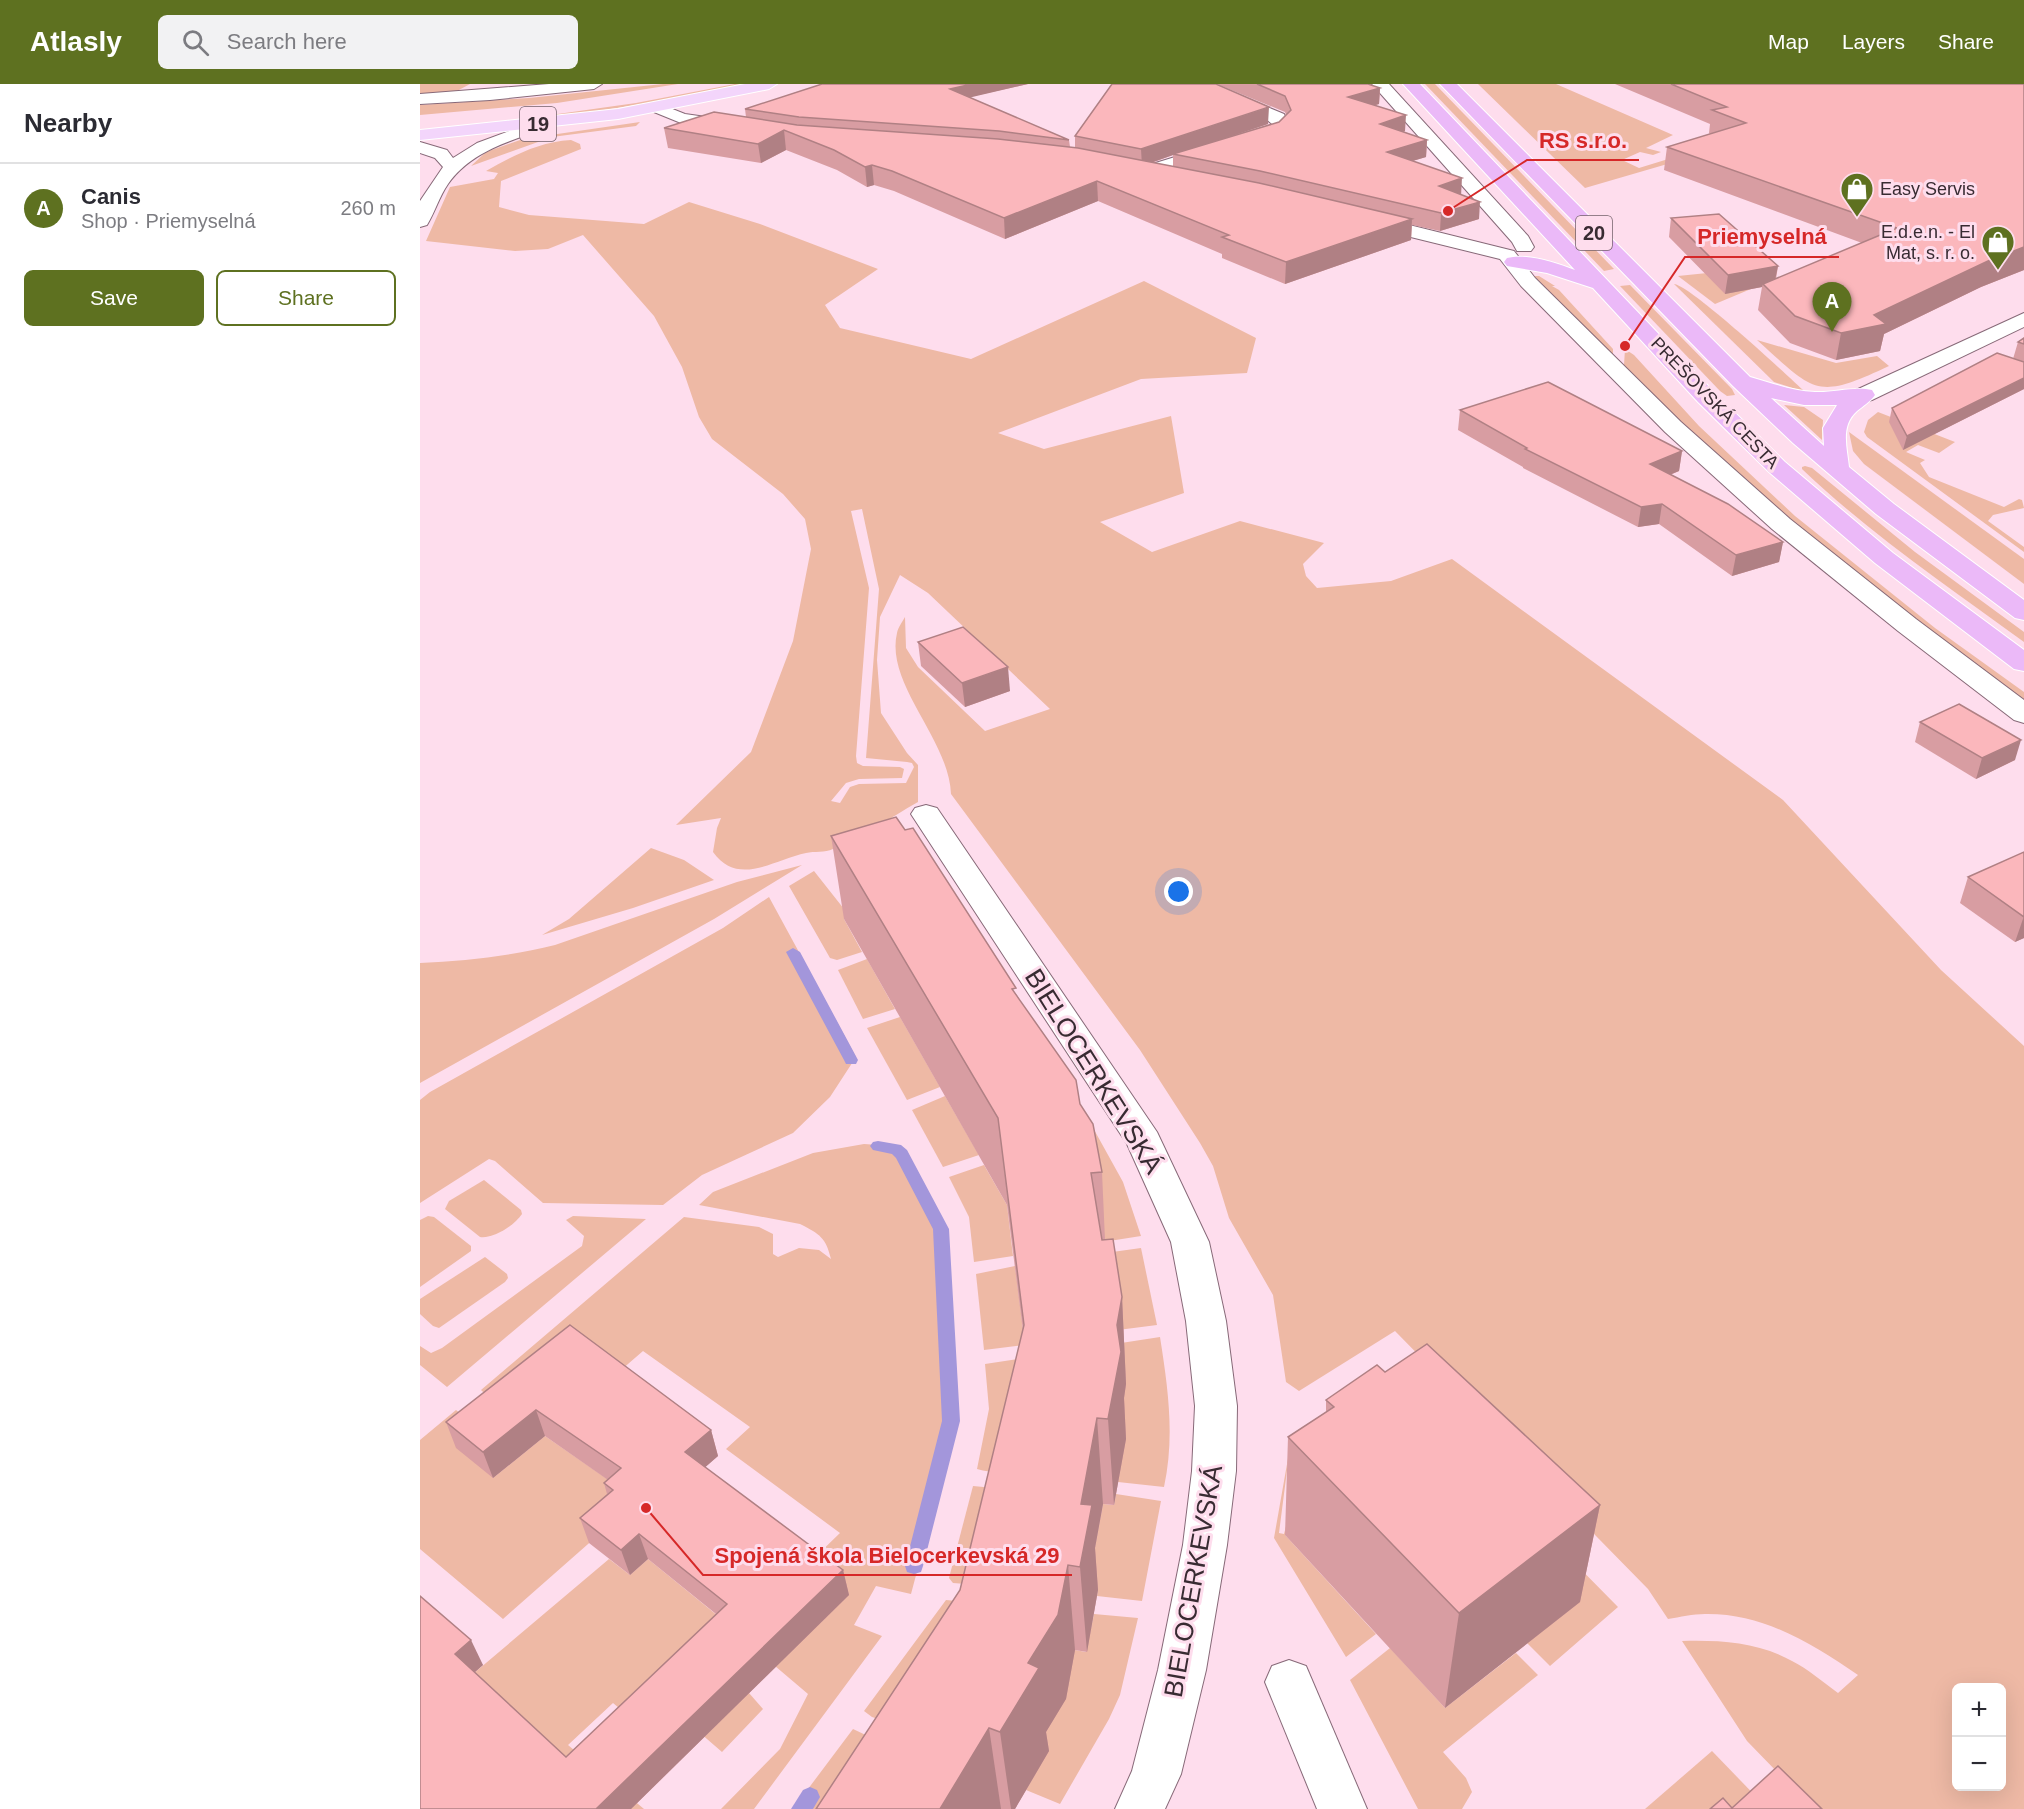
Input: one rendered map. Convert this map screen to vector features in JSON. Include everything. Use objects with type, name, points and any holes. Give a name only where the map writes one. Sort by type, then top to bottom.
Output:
[{"type":"highway","name":"PREŠOVSKÁ CESTA","points":[[1411,84],[1743,436],[1813,500],[1922,587],[2024,663]]},
{"type":"highway","name":"PREŠOVSKÁ CESTA","points":[[1448,84],[1741,381],[1838,470],[1938,550],[2024,612]]},
{"type":"highway","points":[[1515,255],[1542,234],[1546,227]]},
{"type":"highway","points":[[1515,255],[1602,286]]},
{"type":"highway","points":[[1741,381],[1801,399],[1828,400],[1864,395]]},
{"type":"highway","points":[[1838,470],[1836,422],[1845,409],[1864,395]]},
{"type":"main road","name":"19","points":[[420,123],[592,106],[714,84]]},
{"type":"main road","name":"19","points":[[420,135],[542,124],[655,107],[769,84]]},
{"type":"street","points":[[420,99],[537,87],[594,84]]},
{"type":"street","points":[[1182,181],[1135,172],[1272,133],[1281,125],[1278,118],[1272,115],[1198,84]]},
{"type":"street","name":"PREŠOVSKÁ CESTA","points":[[1380,84],[1521,240],[1515,255],[1544,297],[1708,460],[1851,581],[2024,714]]},
{"type":"street","points":[[655,107],[681,118],[750,129]]},
{"type":"street","points":[[420,221],[426,206],[452,167],[465,155],[480,147],[542,124]]},
{"type":"street","points":[[420,147],[441,154],[452,167]]},
{"type":"street","points":[[1347,216],[1515,255]]},
{"type":"street","points":[[1864,395],[2024,319]]},
{"type":"street","name":"BIELOCERKEVSKÁ","points":[[926,814],[1144,1141],[1190,1242],[1206,1321],[1216,1406],[1215,1471],[1205,1545],[1182,1670],[1156,1774],[1140,1809]]},
{"type":"street","points":[[1290,1682],[1342,1809]]},
{"type":"shaded area","points":[[420,84],[470,84],[457,91],[420,94]]},
{"type":"shaded area","points":[[678,84],[557,103],[420,115],[420,105],[529,98]]},
{"type":"shaded area","points":[[735,84],[750,84],[594,112],[500,122],[636,103]]},
{"type":"shaded area","points":[[1425,84],[1435,84],[1614,269],[1604,271]]},
{"type":"shaded area","points":[[1478,84],[1556,84],[1673,135],[1646,148],[1661,152],[1653,155],[1640,152],[1622,160],[1639,168],[1678,156],[1736,144],[1585,188]]},
{"type":"shaded area","points":[[640,122],[636,126],[552,137],[471,166],[486,152],[523,139]]},
{"type":"shaded area","points":[[571,140],[580,144],[581,149],[501,181],[499,207],[529,215],[644,224],[689,202],[760,224],[878,269],[825,305],[840,328],[971,359],[1144,281],[1256,338],[1247,373],[1141,379],[998,433],[1044,449],[1171,416],[1184,493],[1100,522],[1152,552],[1240,521],[1324,543],[1303,564],[1306,576],[1317,588],[1391,581],[1452,559],[1783,800],[1941,970],[2024,1046],[2024,1809],[1813,1809],[1747,1741],[1682,1641],[1725,1642],[1766,1650],[1798,1664],[1838,1693],[1858,1675],[1805,1642],[1747,1619],[1705,1614],[1668,1619],[1648,1589],[1395,1331],[1299,1391],[1286,1382],[1273,1295],[1229,1218],[1213,1166],[1140,1050],[951,794],[948,773],[940,753],[900,672],[896,652],[899,627],[905,617],[906,648],[918,667],[985,731],[1050,709],[928,593],[900,575],[880,617],[877,660],[881,713],[907,753],[918,765],[918,802],[865,833],[830,850],[806,853],[745,870],[733,868],[713,852],[721,818],[676,825],[751,752],[793,641],[811,549],[805,519],[783,494],[712,439],[699,417],[682,367],[654,316],[583,235],[548,249],[515,251],[426,241],[450,187],[494,179],[498,173],[486,171],[526,151]],"holes":[[[862,509],[879,589],[866,758],[907,762],[912,763],[914,767],[906,783],[859,784],[850,787],[840,803],[831,801],[846,783],[859,779],[902,778],[904,769],[863,766],[857,763],[869,588],[851,511]]]},
{"type":"shaded area","points":[[1717,272],[1770,281],[1715,304],[1678,276]]},
{"type":"shaded area","points":[[1534,276],[1539,276],[1559,290],[1613,349],[1613,356]]},
{"type":"shaded area","points":[[1674,284],[1684,288],[1718,314],[1805,392],[1774,382]]},
{"type":"shaded area","points":[[1630,285],[1732,389],[1735,395],[1727,396],[1720,391],[1620,286]]},
{"type":"shaded area","points":[[1757,340],[1836,363],[1877,356],[1889,366],[1845,384],[1830,387],[1817,386],[1792,371]]},
{"type":"shaded area","points":[[1625,349],[1634,355],[1699,426],[1795,516],[1935,628],[2024,692],[2024,704],[1875,591],[1751,486],[1621,367],[1624,365]]},
{"type":"shaded area","points":[[1784,405],[1804,407],[1823,420],[1822,440]]},
{"type":"shaded area","points":[[1878,412],[1955,442],[1939,453],[1918,445],[1906,452],[1925,460],[1920,463],[1929,477],[2004,507],[2019,499],[2022,500],[2024,508],[1993,515],[1988,521],[2024,547],[2024,552],[1867,437],[1864,432],[1868,420]]},
{"type":"shaded area","points":[[1849,432],[2024,559],[2024,584],[1864,464],[1853,451]]},
{"type":"shaded area","points":[[1805,466],[1812,468],[1915,552],[2024,632],[2024,642],[1910,559],[1855,515],[1802,469]]},
{"type":"shaded area","points":[[651,848],[684,860],[714,880],[633,908],[542,935],[569,919]]},
{"type":"shaded area","points":[[802,865],[714,919],[420,1083],[420,963],[488,957],[555,945],[737,882]]},
{"type":"shaded area","points":[[814,871],[844,909],[844,919],[862,952],[837,960],[830,958],[789,886]]},
{"type":"shaded area","points":[[769,897],[856,1057],[830,1097],[793,1133],[702,1175],[663,1205],[543,1203],[495,1161],[489,1159],[420,1203],[420,1100],[430,1092],[723,928]]},
{"type":"shaded area","points":[[867,959],[895,1009],[863,1019],[838,970]]},
{"type":"shaded area","points":[[900,1017],[940,1087],[907,1100],[867,1028]]},
{"type":"shaded area","points":[[945,1096],[979,1155],[943,1167],[912,1110]]},
{"type":"shaded area","points":[[1092,1126],[1123,1182],[1141,1236],[1103,1242],[1007,1205]]},
{"type":"shaded area","points":[[864,1144],[894,1146],[905,1151],[943,1227],[958,1418],[911,1594],[876,1586],[854,1625],[882,1636],[754,1809],[721,1809],[780,1749],[808,1694],[775,1666],[808,1564],[840,1533],[726,1449],[750,1427],[643,1351],[613,1377],[503,1411],[481,1390],[684,1217],[759,1227],[773,1234],[773,1254],[778,1257],[799,1248],[819,1250],[831,1259],[821,1237],[800,1224],[699,1205],[713,1192],[813,1153]]},
{"type":"shaded area","points":[[984,1165],[1007,1205],[1013,1256],[974,1262],[969,1217],[949,1177]]},
{"type":"shaded area","points":[[484,1180],[521,1210],[522,1214],[503,1230],[491,1236],[480,1237],[445,1209],[449,1201]]},
{"type":"shaded area","points":[[428,1216],[434,1217],[471,1246],[471,1251],[420,1287],[420,1220]]},
{"type":"shaded area","points":[[573,1216],[646,1219],[447,1387],[420,1365],[420,1346],[431,1353],[442,1348],[582,1246],[584,1236],[566,1220]]},
{"type":"shaded area","points":[[1141,1248],[1157,1325],[1118,1330],[1105,1253]]},
{"type":"shaded area","points":[[485,1257],[507,1274],[508,1278],[505,1282],[439,1328],[433,1326],[420,1314],[420,1299]]},
{"type":"shaded area","points":[[1015,1266],[1025,1345],[984,1350],[976,1274]]},
{"type":"shaded area","points":[[1160,1337],[1168,1393],[1170,1431],[1164,1487],[1118,1482],[1123,1450],[1029,1470],[992,1472],[977,1469],[989,1409],[985,1364]]},
{"type":"shaded area","points":[[1375,1379],[1416,1402],[1618,1607],[1550,1666],[1527,1643],[1285,1535],[1376,1634],[1346,1657],[1274,1538],[1290,1447],[1279,1533],[1284,1534],[1312,1422]]},
{"type":"shaded area","points":[[456,1410],[480,1429],[493,1478],[545,1436],[629,1494],[621,1515],[503,1619],[420,1549],[420,1440]]},
{"type":"shaded area","points":[[973,1486],[1015,1490],[993,1586],[953,1583],[949,1578]]},
{"type":"shaded area","points":[[1116,1494],[1161,1501],[1142,1601],[1097,1596],[1098,1590],[1087,1589],[1103,1504],[1114,1505]]},
{"type":"shaded area","points":[[609,1559],[630,1575],[648,1559],[734,1629],[749,1693],[763,1709],[722,1752],[662,1700],[637,1723],[613,1703],[568,1745],[644,1809],[606,1809],[467,1679]]},
{"type":"shaded area","points":[[946,1600],[989,1604],[1075,1650],[1086,1652],[1094,1614],[1138,1618],[1120,1695],[1109,1719],[1060,1804],[1026,1790],[1048,1751],[933,1737],[872,1717],[864,1711]]},
{"type":"shaded area","points":[[1390,1648],[1445,1708],[1516,1653],[1538,1675],[1443,1752],[1466,1778],[1472,1792],[1462,1809],[1418,1809],[1350,1680]]},
{"type":"shaded area","points":[[853,1729],[872,1738],[826,1809],[793,1809]]},
{"type":"shaded area","points":[[1712,1751],[1768,1809],[1645,1809]]},
{"type":"building","points":[[822,84],[972,84],[950,89],[1069,140],[999,131],[799,117],[745,109]]},
{"type":"building","points":[[1112,84],[1216,84],[1269,107],[1141,149],[1075,136]]},
{"type":"building","points":[[1257,84],[1368,84],[1380,88],[1348,97],[1406,115],[1380,124],[1427,140],[1387,152],[1462,178],[1439,186],[1480,202],[1441,213],[1260,171],[1173,154],[1279,122],[1291,110],[1285,96]]},
{"type":"building","points":[[1671,84],[2024,84],[2024,247],[1988,261],[1874,315],[1886,324],[1841,333],[1795,316],[1763,284],[1897,228],[1667,147],[1746,123],[1712,110],[1727,107]]},
{"type":"building","points":[[714,112],[797,125],[998,139],[1078,148],[1259,183],[1412,219],[1286,262],[1222,237],[1229,235],[1097,181],[1004,218],[892,171],[872,165],[865,167],[834,150],[784,130],[758,144],[664,128]]},
{"type":"building","points":[[1719,214],[1778,266],[1728,275],[1671,218]]},
{"type":"building","points":[[1997,353],[2024,362],[2024,378],[1907,436],[1892,408]]},
{"type":"building","points":[[1548,382],[1682,451],[1650,464],[1728,504],[1783,542],[1736,555],[1662,504],[1641,507],[1525,449],[1527,448],[1460,410]]},
{"type":"building","points":[[963,627],[1008,667],[962,683],[918,642]]},
{"type":"building","points":[[1959,704],[2021,740],[1982,758],[1920,722]]},
{"type":"building","points":[[896,817],[905,830],[913,828],[1016,988],[1012,989],[1076,1080],[1080,1104],[1093,1124],[1102,1172],[1091,1173],[1102,1240],[1113,1239],[1122,1297],[1117,1325],[1121,1352],[1108,1419],[1097,1418],[1081,1504],[1092,1505],[1080,1567],[1068,1565],[1058,1615],[1028,1663],[1039,1668],[1000,1732],[989,1728],[940,1809],[816,1809],[960,1590],[1024,1325],[998,1118],[831,836]]},
{"type":"building","points":[[2024,852],[2024,917],[1968,877]]},
{"type":"building","points":[[570,1325],[711,1430],[685,1452],[843,1570],[596,1809],[420,1809],[420,1596],[471,1640],[455,1654],[566,1757],[727,1604],[639,1534],[621,1550],[580,1518],[613,1490],[604,1483],[621,1468],[536,1410],[483,1452],[446,1422]]},
{"type":"building","points":[[1427,1344],[1600,1505],[1459,1613],[1288,1437],[1334,1407],[1326,1400],[1377,1365],[1385,1372]]},
{"type":"building","points":[[1778,1766],[1822,1809],[1710,1809],[1723,1798],[1732,1808]]},
{"type":"waterway","points":[[793,952],[851,1060]]},
{"type":"waterway","points":[[878,1146],[896,1149],[902,1154],[941,1229],[951,1421],[914,1566]]},
{"type":"waterway","points":[[801,1809],[810,1797]]},
{"type":"place","name":"RS s.r.o.","points":[[1448,211]]},
{"type":"place","name":"Easy Servis","points":[[1857,218]]},
{"type":"place","name":"E.d.e.n. - El Mat, s. r. o.","points":[[1998,271]]},
{"type":"place","name":"Canis","points":[[1832,332]]},
{"type":"place","name":"Priemyselná","points":[[1625,346]]},
{"type":"place","name":"Spojená škola Bielocerkevská 29","points":[[646,1508]]}]
